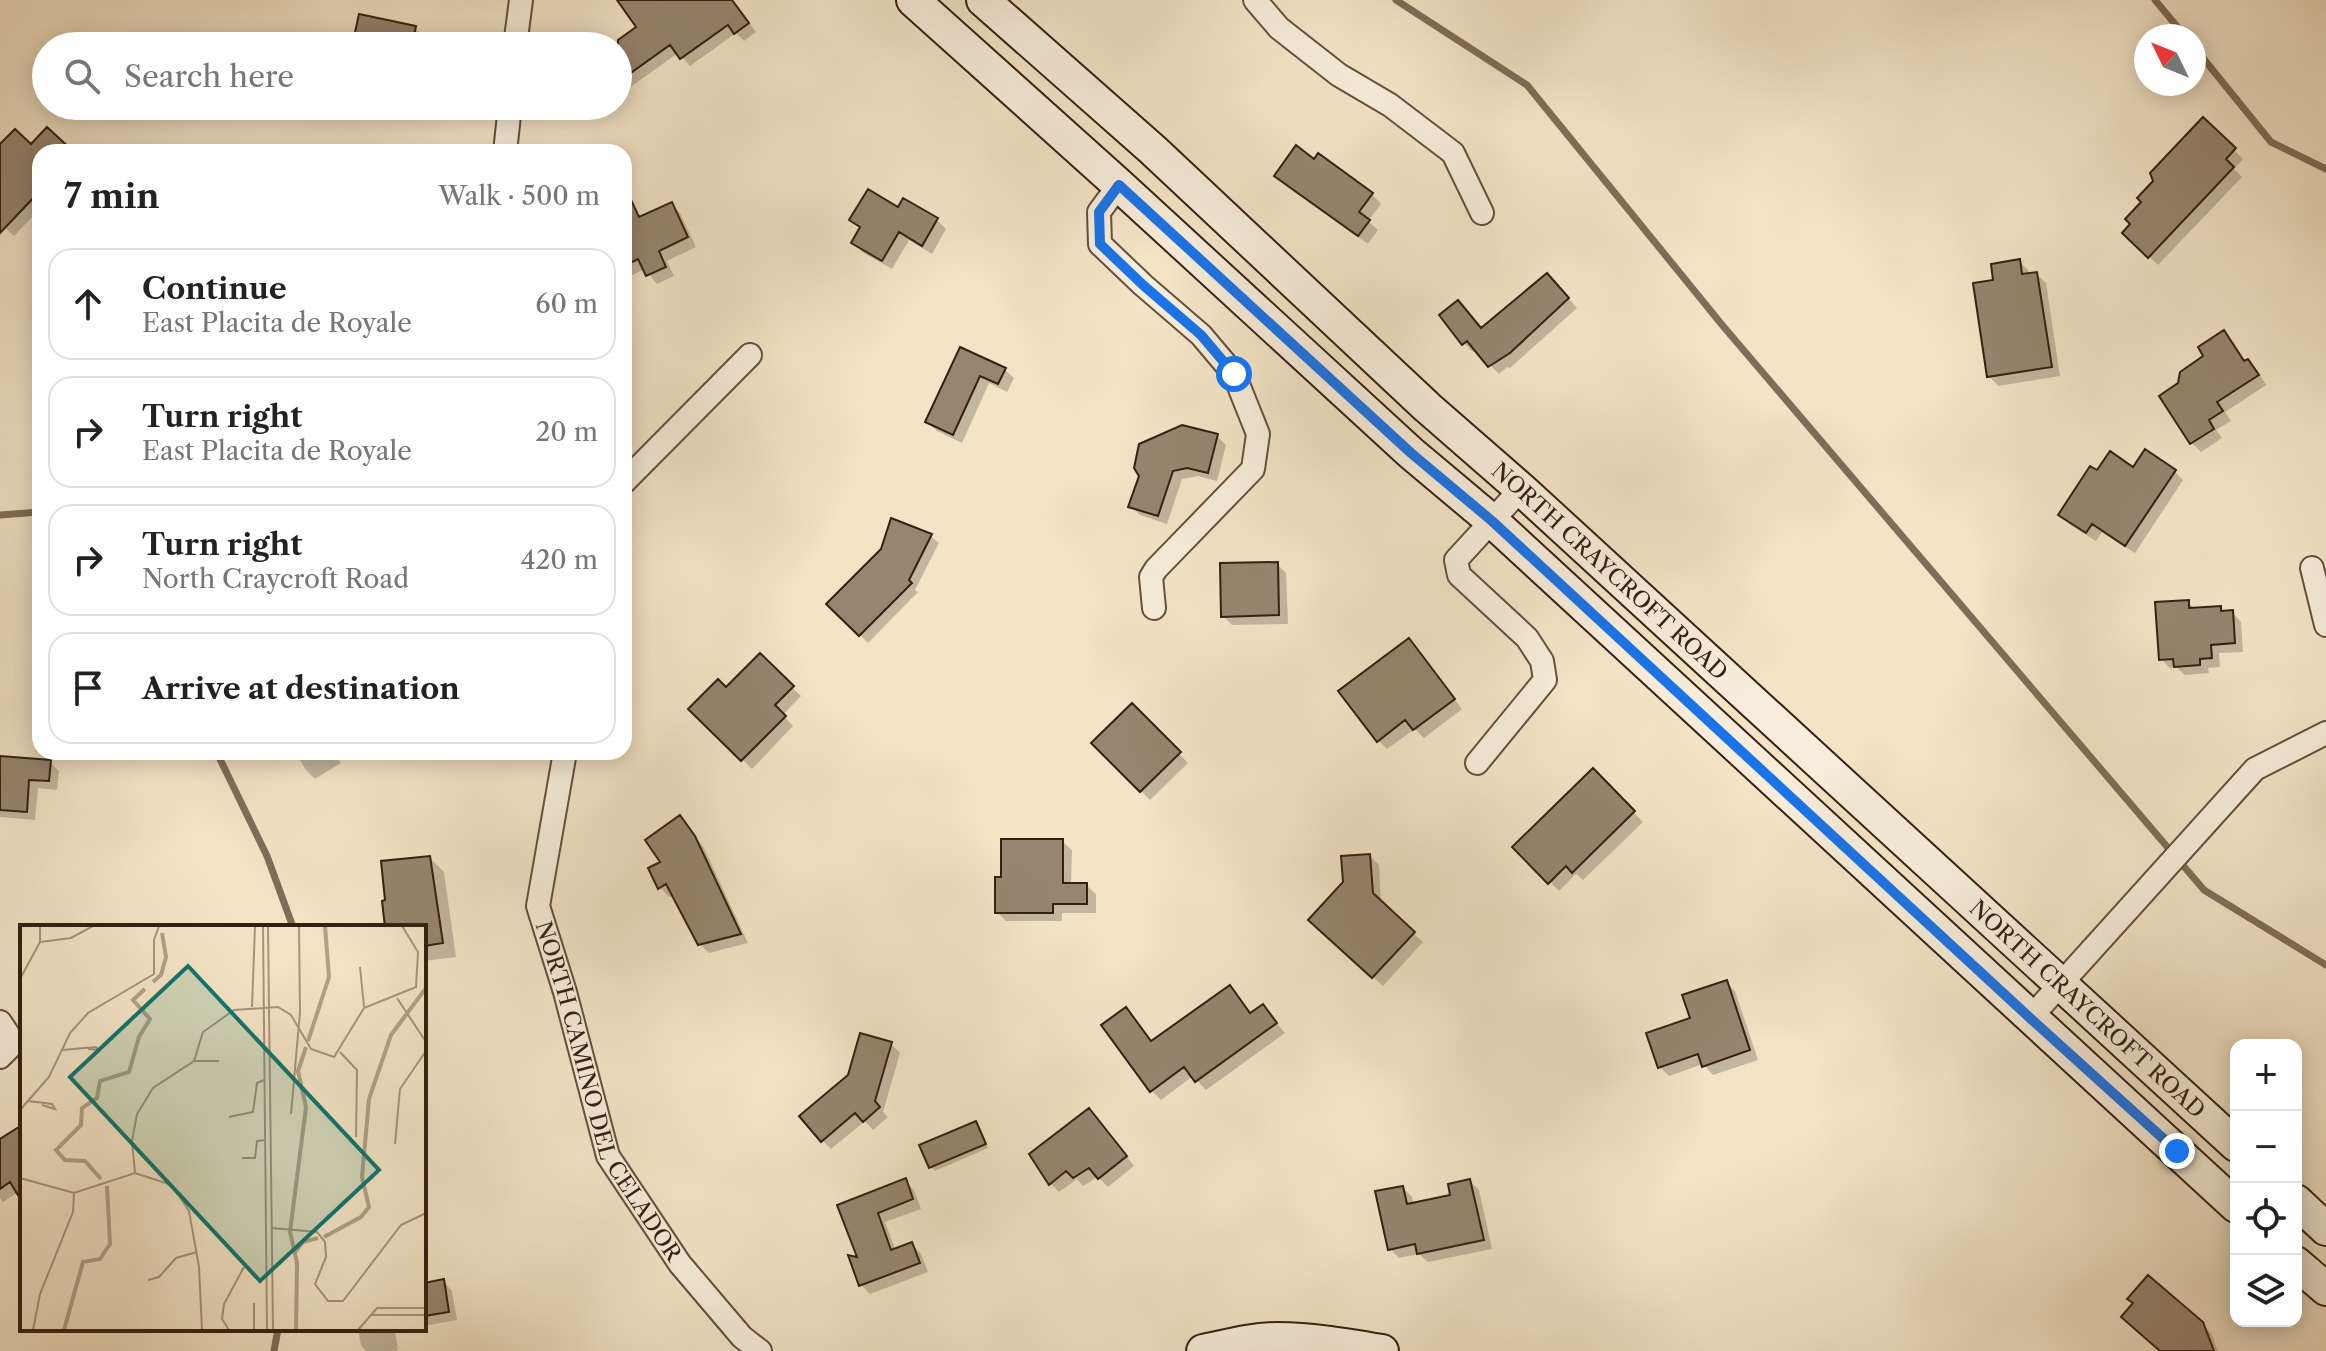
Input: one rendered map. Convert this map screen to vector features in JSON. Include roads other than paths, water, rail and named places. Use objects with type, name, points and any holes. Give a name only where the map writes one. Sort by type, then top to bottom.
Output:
[{"type":"main road","name":"NORTH CRAYCROFT ROAD","points":[[913,0],[1411,453],[1492,521],[2230,1201]]},
{"type":"main road","name":"NORTH CRAYCROFT ROAD","points":[[983,0],[1153,150],[1427,407],[1521,489],[2230,1139]]},
{"type":"main road","points":[[2302,1207],[2326,1229]]},
{"type":"main road","points":[[2302,1268],[2326,1289]]},
{"type":"main road","points":[[1203,1351],[1241,1342],[1276,1339],[1336,1343],[1382,1351]]},
{"type":"street","points":[[517,32],[521,0]]},
{"type":"street","points":[[1255,0],[1279,28],[1339,75],[1390,105],[1453,153],[1482,213]]},
{"type":"street","points":[[506,144],[508,120]]},
{"type":"street","points":[[1119,185],[1099,212],[1100,244],[1210,345],[1234,374],[1258,434],[1253,469],[1151,577],[1154,608]]},
{"type":"street","points":[[632,474],[750,355]]},
{"type":"street","points":[[1477,763],[1545,680],[1542,661],[1527,638],[1459,575],[1456,560],[1521,489]]},
{"type":"street","points":[[2312,568],[2326,625]]},
{"type":"street","points":[[2030,1018],[2255,769],[2326,733]]},
{"type":"street","name":"NORTH CAMINO DEL CELADOR","points":[[564,760],[538,906],[565,992],[608,1156],[680,1264],[742,1337],[760,1351]]},
{"type":"street","points":[[0,1022],[8,1034],[10,1047],[0,1057]]},
{"type":"waterway","points":[[1396,0],[1527,85],[1723,326],[2204,890],[2326,965]]},
{"type":"waterway","points":[[2155,0],[2175,24]]},
{"type":"waterway","points":[[2206,62],[2271,142],[2326,169]]},
{"type":"waterway","points":[[0,515],[32,513]]},
{"type":"waterway","points":[[220,760],[267,856],[292,925]]},
{"type":"waterway","points":[[274,1351],[278,1331]]}]
